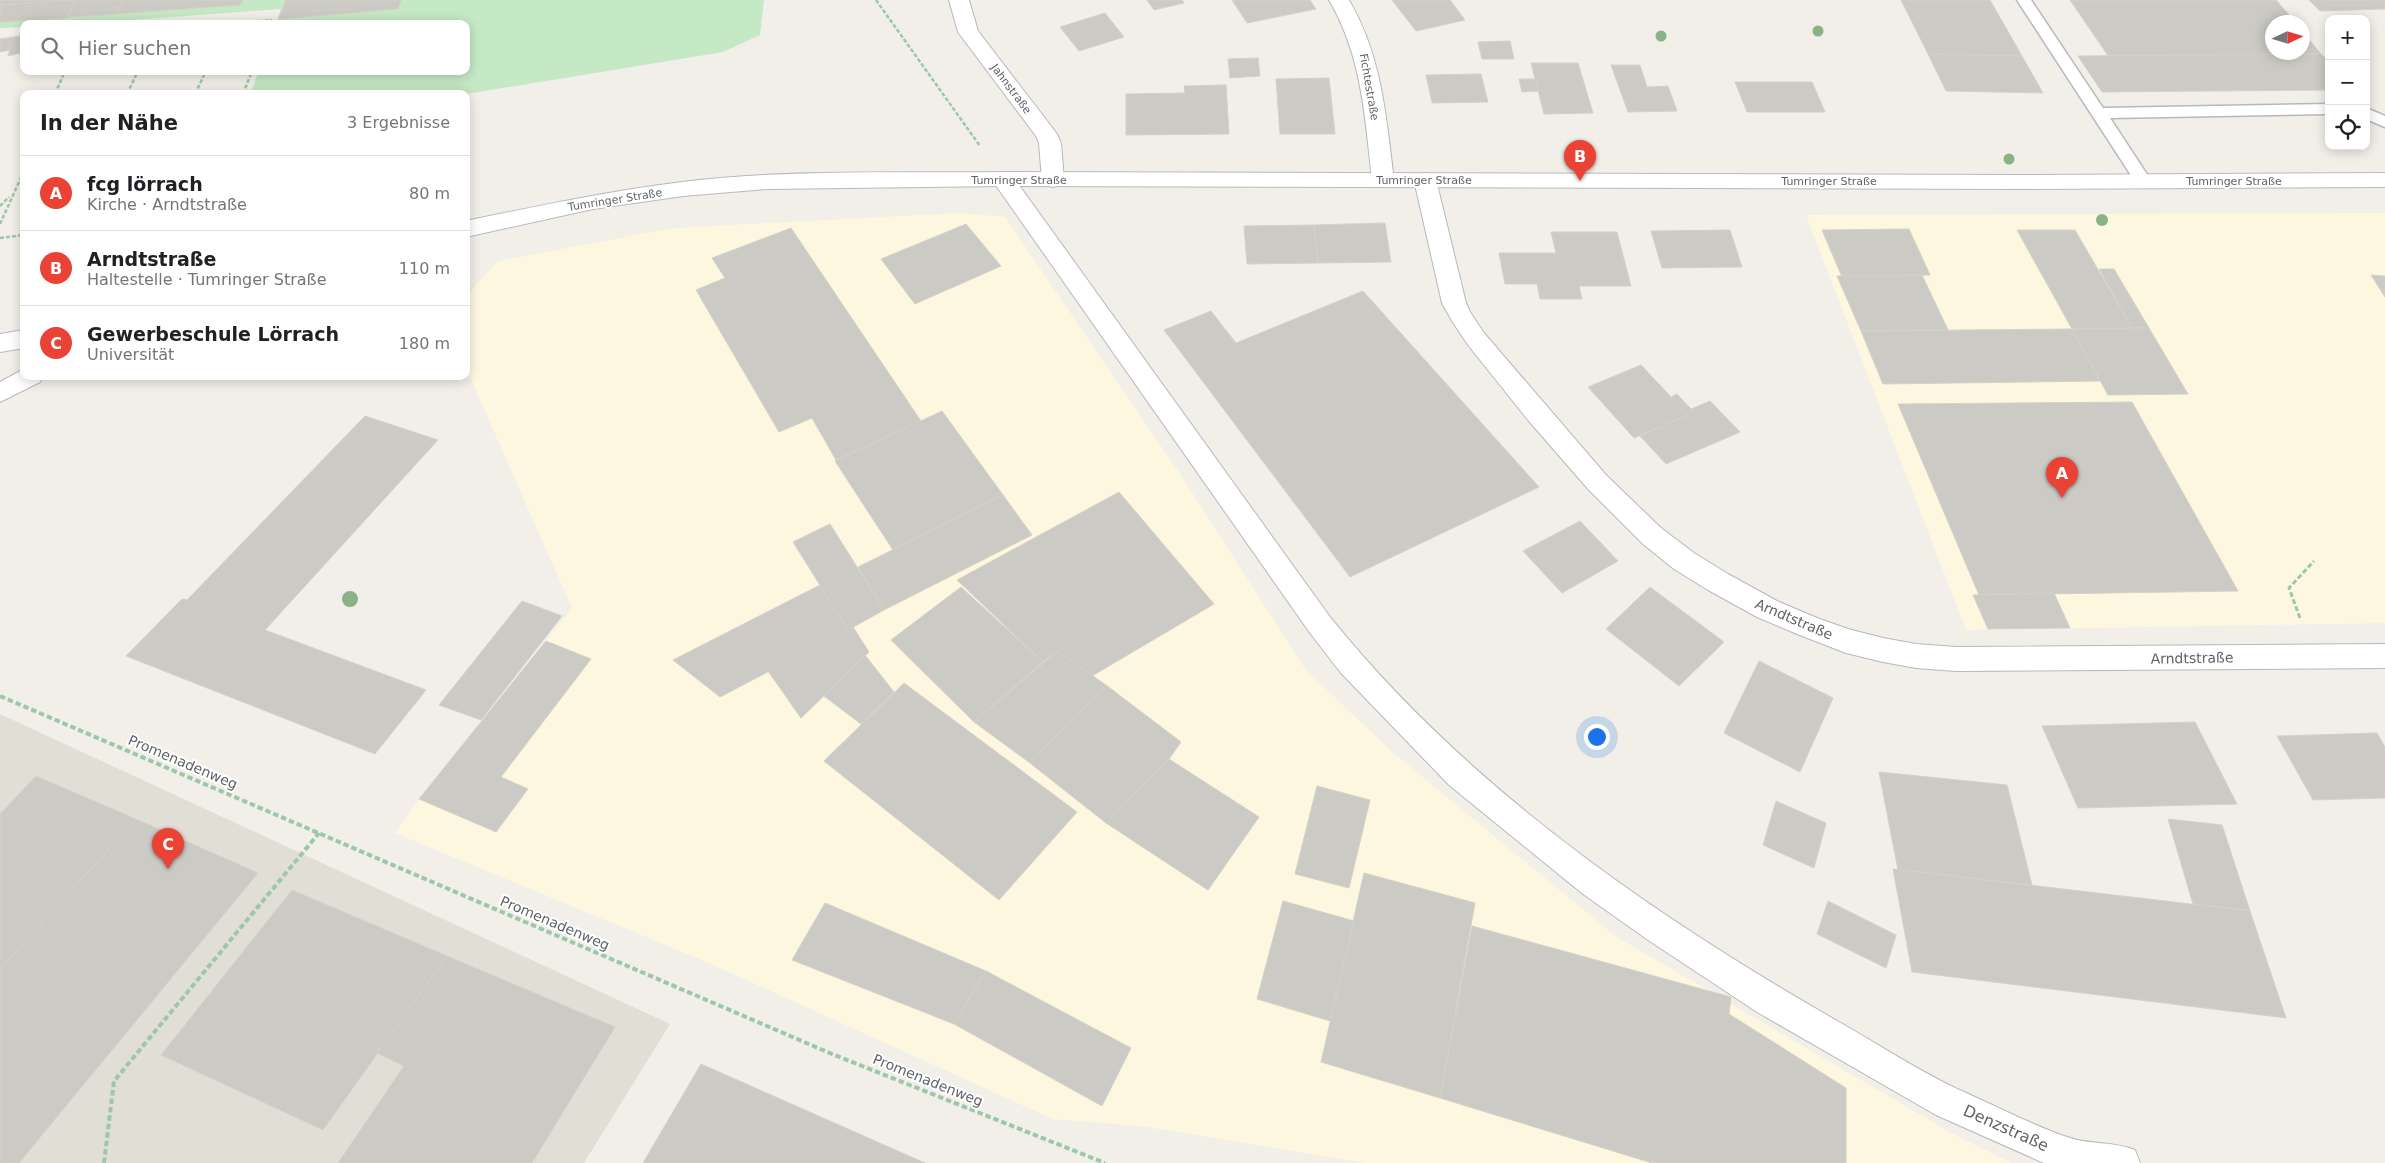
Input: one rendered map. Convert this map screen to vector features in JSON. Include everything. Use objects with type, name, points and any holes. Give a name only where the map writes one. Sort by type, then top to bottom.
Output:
[{"type":"street","name":"Jahnstraße","points":[[959,0],[968,32],[1046,134],[1050,143],[1054,180]]},
{"type":"street","name":"Fichtestraße","points":[[1339,0],[1351,17],[1367,59],[1383,180]]},
{"type":"street","name":"Tumringer Straße","points":[[470,228],[593,202],[683,189],[768,182],[1003,180],[2144,182],[2385,180]]},
{"type":"street","name":"Denzstraße","points":[[1003,180],[1320,625],[1351,664],[1460,774],[1594,883],[1660,929],[1769,1000],[1948,1102],[2069,1156],[2122,1163]]},
{"type":"street","name":"Arndtstraße","points":[[1426,180],[1454,303],[1476,339],[1591,476],[1646,530],[1684,561],[1767,609],[1846,641],[1916,656],[2007,660],[2385,656]]},
{"type":"street","points":[[0,344],[20,340]]},
{"type":"street","points":[[0,393],[24,380]]},
{"type":"lane","points":[[2024,0],[2144,182]]},
{"type":"lane","points":[[2098,113],[2325,109]]},
{"type":"lane","points":[[2370,115],[2385,122]]},
{"type":"path","points":[[876,0],[1003,180]]},
{"type":"path","points":[[58,90],[63,75]]},
{"type":"path","points":[[129,90],[136,75]]},
{"type":"path","points":[[197,90],[204,75]]},
{"type":"path","points":[[245,90],[250,75]]},
{"type":"path","points":[[0,224],[11,195],[20,178]]},
{"type":"path","points":[[0,206],[11,195]]},
{"type":"path","points":[[0,238],[20,235]]},
{"type":"path","points":[[2314,561],[2289,588],[2316,657]]},
{"type":"path","name":"Promenadenweg","points":[[0,696],[832,1054],[1105,1163]]},
{"type":"path","points":[[104,1163],[114,1081],[319,833]]},
{"type":"shaded area","points":[[960,213],[1005,217],[1184,480],[1305,669],[1391,751],[1615,936],[1953,1134],[2011,1163],[1364,1163],[1141,1126],[1053,1119],[709,963],[395,833],[419,799],[572,608],[470,377],[470,292],[498,261],[674,228]]},
{"type":"shaded area","points":[[2385,213],[2385,623],[1966,630],[1806,215]]},
{"type":"shaded area","points":[[0,714],[670,1024],[584,1163],[0,1163]]},
{"type":"green space","points":[[0,0],[764,0],[760,35],[723,52],[470,93],[470,90],[252,90],[257,75],[470,75],[470,20],[277,20],[281,9],[131,20],[20,20],[20,27],[0,28]]},
{"type":"building","points":[[0,0],[73,0],[0,5]]},
{"type":"building","points":[[77,0],[123,0],[116,14],[66,17]]},
{"type":"building","points":[[77,0],[66,18],[0,22],[0,5]]},
{"type":"building","points":[[123,0],[243,0],[240,5],[116,14]]},
{"type":"building","points":[[286,0],[401,0],[398,9],[278,19]]},
{"type":"building","points":[[1147,0],[1182,0],[1184,3],[1154,10]]},
{"type":"building","points":[[1232,0],[1310,0],[1316,9],[1247,23]]},
{"type":"building","points":[[1392,0],[1450,0],[1465,20],[1416,31]]},
{"type":"building","points":[[1901,0],[1990,0],[2022,56],[1928,54]]},
{"type":"building","points":[[2070,0],[2276,0],[2289,15],[2265,15],[2265,55],[2109,57]]},
{"type":"building","points":[[2309,0],[2385,0],[2385,9],[2320,11]]},
{"type":"building","points":[[1105,13],[1124,37],[1079,51],[1060,27]]},
{"type":"building","points":[[20,36],[20,53],[8,56],[14,37]]},
{"type":"building","points":[[14,37],[10,50],[0,52],[0,39]]},
{"type":"building","points":[[1510,41],[1514,59],[1482,59],[1478,42]]},
{"type":"building","points":[[2310,41],[2321,54],[2310,54]]},
{"type":"building","points":[[1928,54],[2022,56],[2043,93],[1946,91]]},
{"type":"building","points":[[2265,54],[2265,60],[2310,60],[2310,54],[2321,54],[2325,58],[2325,90],[2102,92],[2078,56]]},
{"type":"building","points":[[1258,58],[1260,76],[1230,78],[1228,59]]},
{"type":"building","points":[[1531,63],[1578,63],[1593,113],[1544,114]]},
{"type":"building","points":[[1611,65],[1640,65],[1647,87],[1668,86],[1677,111],[1628,112]]},
{"type":"building","points":[[1481,74],[1488,102],[1432,103],[1426,75]]},
{"type":"building","points":[[1329,78],[1335,134],[1280,134],[1276,79]]},
{"type":"building","points":[[1519,79],[1535,79],[1538,91],[1522,92]]},
{"type":"building","points":[[1735,82],[1812,82],[1825,112],[1747,112]]},
{"type":"building","points":[[1226,85],[1229,134],[1126,135],[1126,94],[1185,93],[1184,86]]},
{"type":"building","points":[[1385,223],[1391,262],[1318,263],[1314,225]]},
{"type":"building","points":[[966,224],[1001,266],[915,304],[881,259]]},
{"type":"building","points":[[1314,225],[1318,263],[1247,264],[1244,226]]},
{"type":"building","points":[[791,228],[921,421],[836,460],[812,418],[779,432],[696,290],[725,278],[712,258]]},
{"type":"building","points":[[1909,229],[1930,275],[1842,277],[1822,230]]},
{"type":"building","points":[[1730,230],[1742,267],[1662,268],[1651,231]]},
{"type":"building","points":[[2017,230],[2075,230],[2132,328],[2072,329]]},
{"type":"building","points":[[1551,232],[1617,232],[1631,286],[1579,286],[1582,299],[1540,299],[1537,284],[1505,284],[1499,253],[1556,253]]},
{"type":"building","points":[[2099,269],[2114,269],[2149,328],[2132,328]]},
{"type":"building","points":[[1922,275],[1948,330],[1861,331],[1837,276]]},
{"type":"building","points":[[2371,275],[2385,276],[2385,297]]},
{"type":"building","points":[[1363,291],[1539,487],[1350,577],[1164,330],[1211,311],[1236,343]]},
{"type":"building","points":[[2149,328],[2188,394],[2108,395],[2072,329]]},
{"type":"building","points":[[2072,329],[2100,381],[1883,384],[1861,331]]},
{"type":"building","points":[[1641,365],[1688,415],[1634,438],[1588,387]]},
{"type":"building","points":[[1677,394],[1691,409],[1710,401],[1740,432],[1666,464],[1640,436],[1688,415],[1671,397]]},
{"type":"building","points":[[2132,402],[2238,591],[1979,595],[1898,404]]},
{"type":"building","points":[[942,411],[1003,495],[893,550],[835,461]]},
{"type":"building","points":[[365,416],[438,440],[265,630],[426,690],[375,754],[126,656],[182,599],[187,600]]},
{"type":"building","points":[[1119,492],[1214,604],[1092,676],[1057,651],[1043,662],[957,580]]},
{"type":"building","points":[[1003,495],[1032,535],[884,610],[858,567]]},
{"type":"building","points":[[1580,521],[1618,561],[1562,593],[1523,551]]},
{"type":"building","points":[[830,524],[884,610],[848,630],[793,542]]},
{"type":"building","points":[[820,585],[848,630],[720,697],[673,660]]},
{"type":"building","points":[[961,587],[1043,662],[974,722],[891,640]]},
{"type":"building","points":[[1650,587],[1724,642],[1679,686],[1606,629]]},
{"type":"building","points":[[2054,593],[2070,628],[1988,629],[1973,595]]},
{"type":"building","points":[[522,601],[562,616],[481,720],[439,705]]},
{"type":"building","points":[[853,627],[869,652],[801,718],[768,671]]},
{"type":"building","points":[[546,641],[591,659],[501,777],[528,789],[496,832],[419,799]]},
{"type":"building","points":[[1057,651],[1106,685],[1030,763],[974,722]]},
{"type":"building","points":[[865,655],[894,692],[861,724],[824,696]]},
{"type":"building","points":[[1759,661],[1833,698],[1800,772],[1724,733]]},
{"type":"building","points":[[904,683],[1077,812],[999,900],[824,761]]},
{"type":"building","points":[[1106,685],[1181,742],[1169,759],[1106,823],[1030,763]]},
{"type":"building","points":[[2195,722],[2237,804],[2078,808],[2042,726]]},
{"type":"building","points":[[2377,733],[2385,747],[2385,798],[2313,800],[2277,736]]},
{"type":"building","points":[[1169,759],[1259,817],[1208,890],[1106,823]]},
{"type":"building","points":[[1879,772],[2007,785],[2032,885],[1898,870]]},
{"type":"building","points":[[36,776],[136,819],[0,969],[0,814]]},
{"type":"building","points":[[1317,786],[1370,800],[1349,888],[1295,874]]},
{"type":"building","points":[[1776,801],[1826,823],[1814,868],[1763,845]]},
{"type":"building","points":[[136,819],[258,873],[19,1163],[0,1163],[0,969]]},
{"type":"building","points":[[2168,819],[2222,825],[2250,911],[2193,904]]},
{"type":"building","points":[[1893,869],[2250,911],[2286,1018],[1912,972]]},
{"type":"building","points":[[1364,873],[1475,903],[1440,1098],[1321,1062]]},
{"type":"building","points":[[292,890],[447,956],[323,1130],[161,1055]]},
{"type":"building","points":[[1283,901],[1354,921],[1330,1021],[1257,999]]},
{"type":"building","points":[[1828,901],[1896,935],[1886,968],[1817,934]]},
{"type":"building","points":[[825,903],[986,971],[954,1024],[792,960]]},
{"type":"building","points":[[1472,926],[1731,997],[1729,1014],[1846,1088],[1846,1163],[1652,1163],[1440,1098]]},
{"type":"building","points":[[447,956],[615,1027],[532,1163],[338,1163],[404,1066],[377,1053]]},
{"type":"building","points":[[986,971],[1131,1048],[1102,1106],[954,1024]]},
{"type":"building","points":[[701,1064],[925,1163],[643,1163]]},
{"type":"place","name":"Arndtstraße","points":[[1580,181]]},
{"type":"place","name":"fcg lörrach","points":[[2062,498]]},
{"type":"place","name":"Gewerbeschule Lörrach","points":[[168,869]]}]
